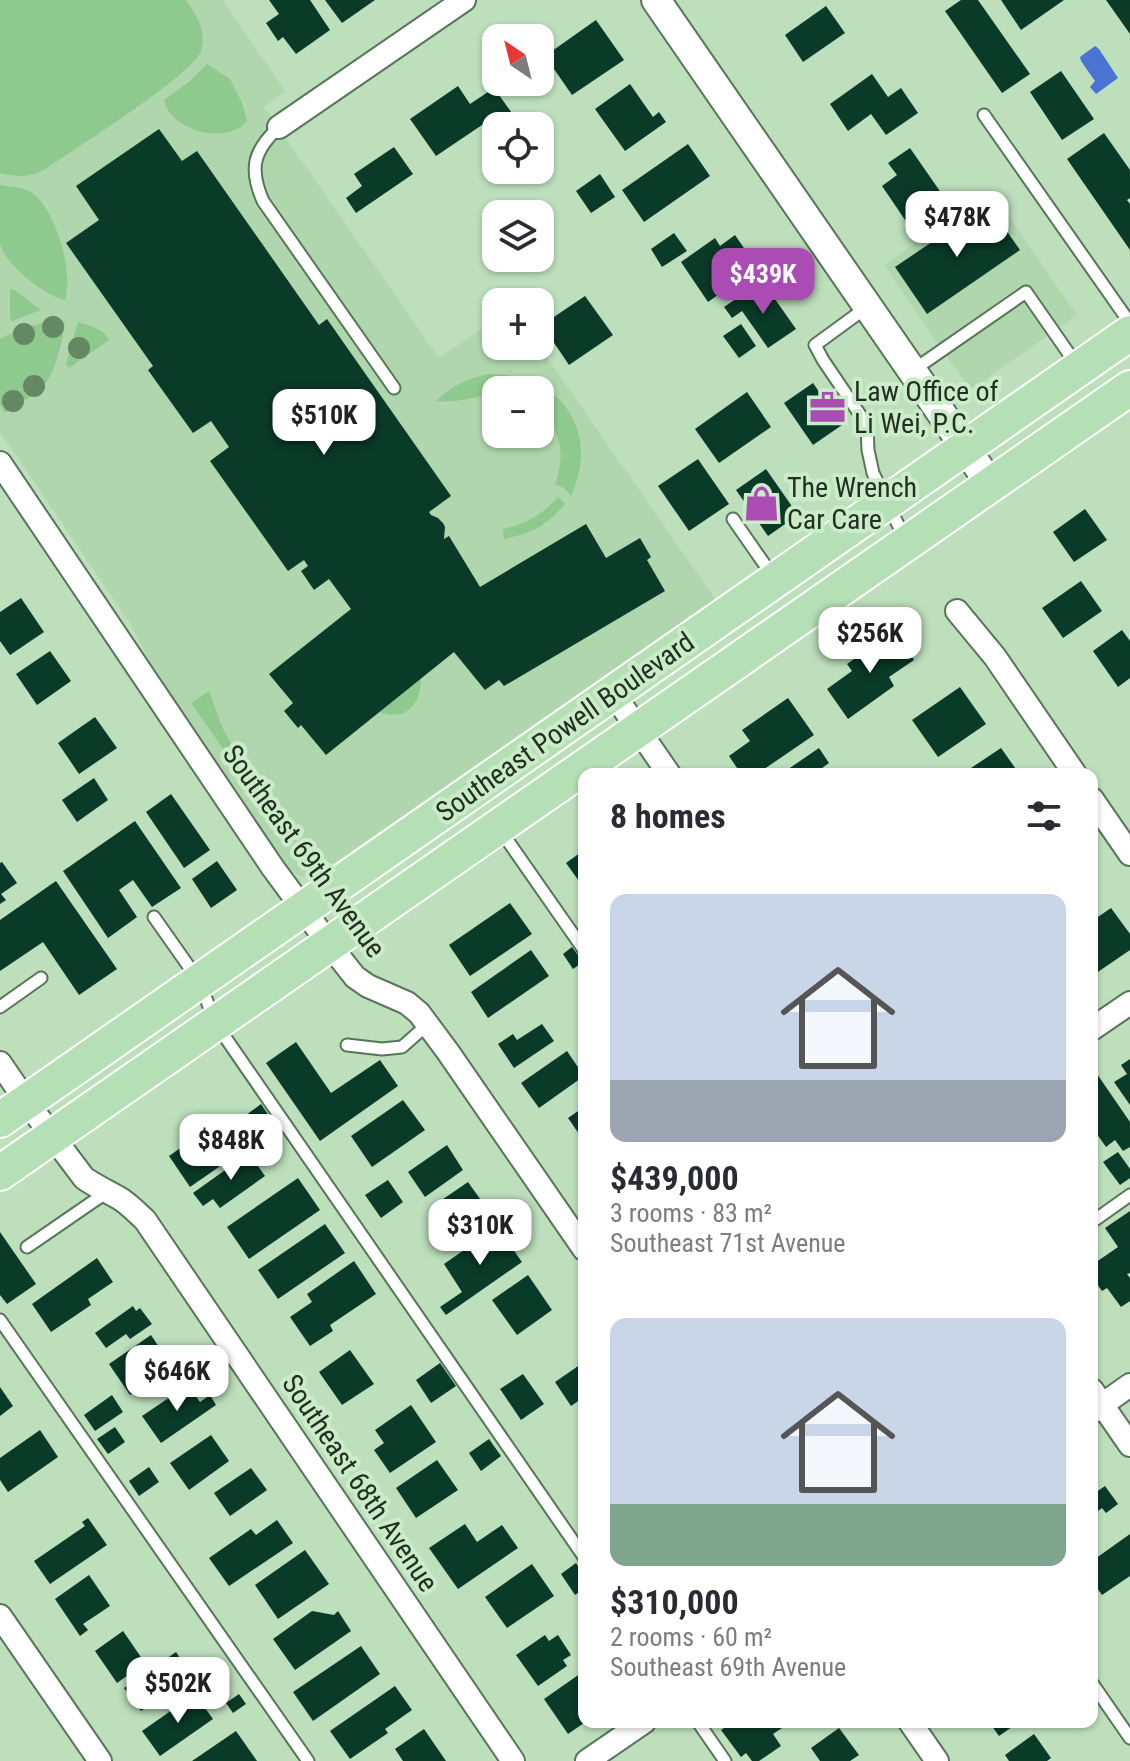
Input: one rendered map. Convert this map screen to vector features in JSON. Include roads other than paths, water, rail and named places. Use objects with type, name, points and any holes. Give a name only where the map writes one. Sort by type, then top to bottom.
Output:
[{"type":"main road","name":"Southeast Powell Boulevard","points":[[13,1110],[1130,333]]},
{"type":"main road","name":"Southeast Powell Boulevard","points":[[584,768],[1130,388]]},
{"type":"main road","name":"Southeast Powell Boulevard","points":[[0,1173],[578,772]]},
{"type":"street","points":[[279,127],[464,0]]},
{"type":"street","points":[[656,0],[991,485]]},
{"type":"street","name":"Southeast 69th Avenue","points":[[0,463],[273,868],[329,944],[355,977],[407,1003],[419,1013],[578,1240]]},
{"type":"street","points":[[957,611],[995,657],[1071,768]]},
{"type":"street","points":[[613,693],[665,768]]},
{"type":"street","points":[[1098,808],[1130,854]]},
{"type":"street","points":[[1098,1025],[1130,1003]]},
{"type":"street","name":"Southeast 68th Avenue","points":[[0,1063],[13,1110],[53,1136],[84,1178],[131,1206],[145,1220],[513,1761]]},
{"type":"street","points":[[1098,1401],[1130,1385]]},
{"type":"street","points":[[1098,1406],[1130,1445]]},
{"type":"street","points":[[0,1616],[100,1761]]},
{"type":"street","points":[[587,1761],[635,1728]]},
{"type":"street","points":[[914,1728],[937,1761]]},
{"type":"lane","points":[[984,115],[1130,323]]},
{"type":"lane","points":[[279,127],[266,139],[258,153],[256,186],[263,201],[394,388]]},
{"type":"lane","points":[[911,371],[1026,292],[1079,369]]},
{"type":"lane","points":[[867,307],[815,345],[867,425],[873,473],[907,543]]},
{"type":"lane","points":[[733,519],[776,580]]},
{"type":"lane","points":[[499,827],[578,941]]},
{"type":"lane","points":[[154,917],[199,981],[216,1024],[578,1548]]},
{"type":"lane","points":[[0,1007],[41,978]]},
{"type":"lane","points":[[347,1045],[382,1049],[402,1047],[428,1024]]},
{"type":"lane","points":[[27,1247],[107,1192]]},
{"type":"lane","points":[[1098,1218],[1130,1195]]},
{"type":"lane","points":[[0,1320],[308,1761]]},
{"type":"lane","points":[[1098,1692],[1130,1738]]},
{"type":"lane","points":[[702,1728],[725,1761]]},
{"type":"water","points":[[1095,46],[1118,78],[1096,94],[1090,87],[1095,81],[1080,57]]},
{"type":"place","name":"Law Office of Li Wei, P.C.","points":[[828,407]]},
{"type":"place","name":"The Wrench Car Care","points":[[761,503]]}]
